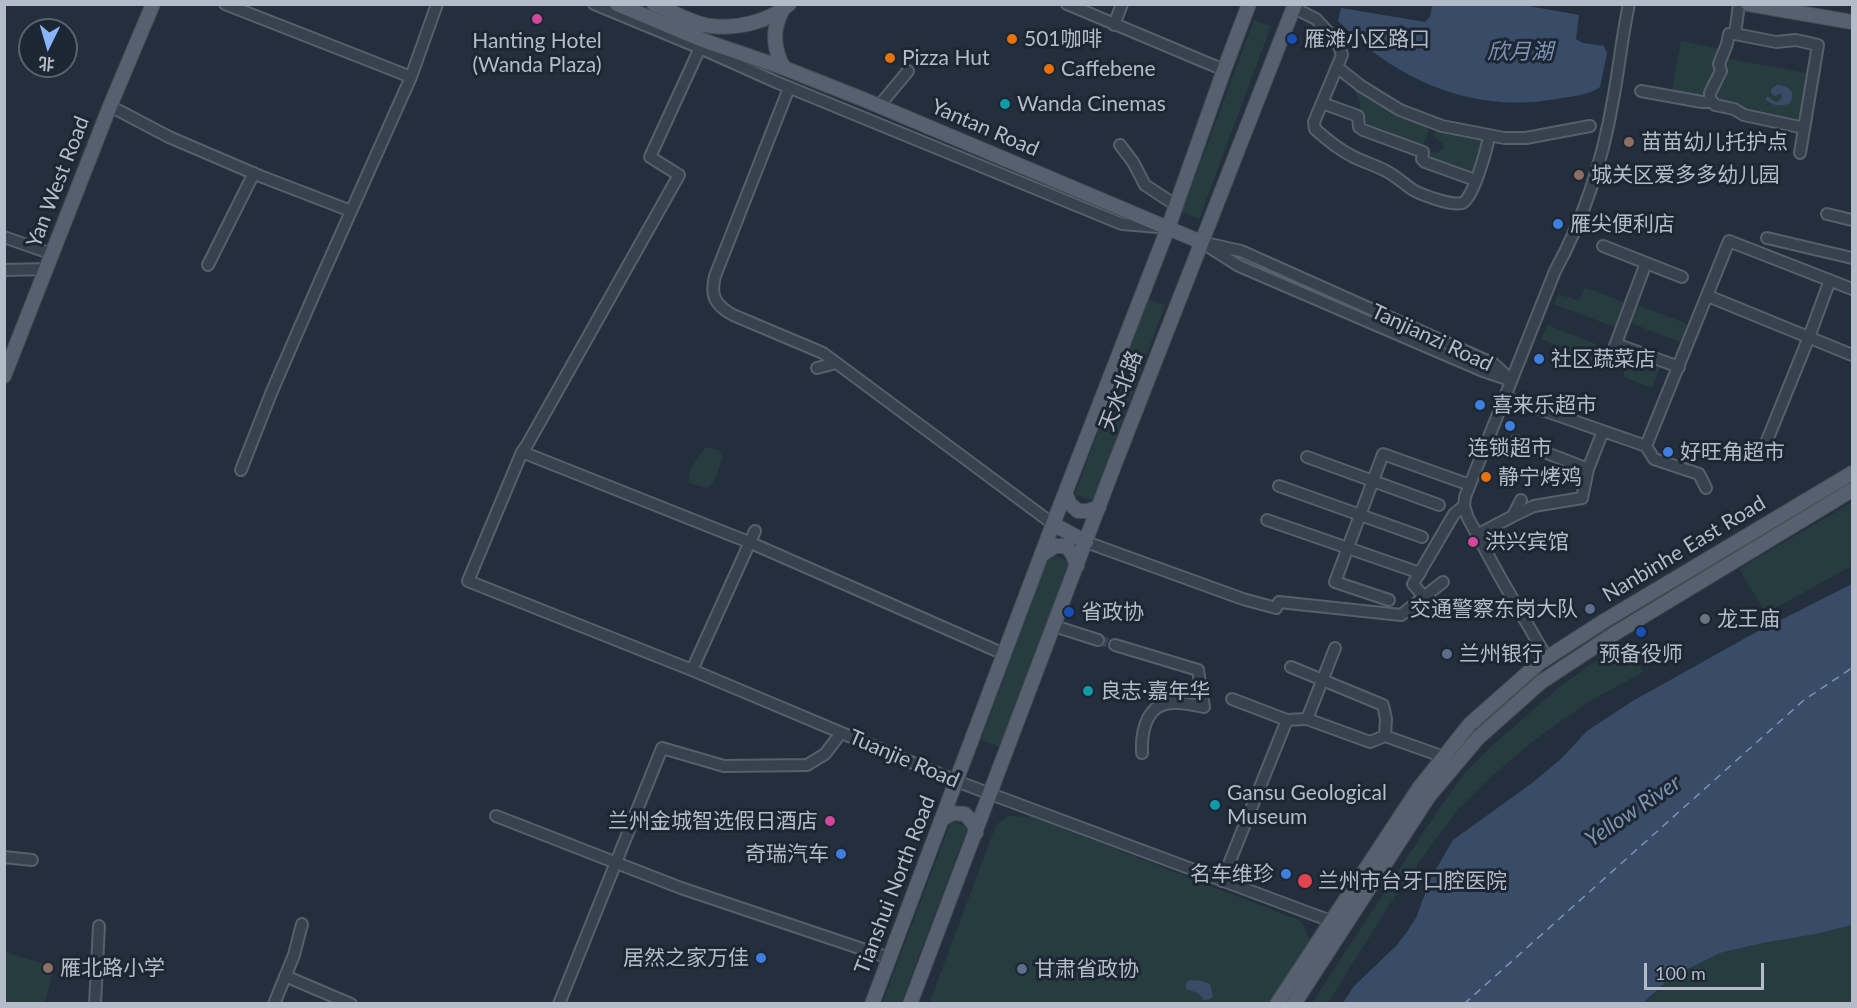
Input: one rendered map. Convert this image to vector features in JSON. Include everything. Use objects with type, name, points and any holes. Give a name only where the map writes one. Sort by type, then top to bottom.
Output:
[{"type":"main road","name":"Yan West Road","points":[[6,366],[153,4]]},
{"type":"main road","name":"Yantan Road","points":[[617,4],[703,45],[784,68],[1201,242]]},
{"type":"main road","name":"天水北路","points":[[956,781],[1177,206],[1249,4]]},
{"type":"main road","points":[[1748,4],[1852,22]]},
{"type":"main road","points":[[658,5],[693,21],[711,26],[752,24],[786,8]]},
{"type":"main road","name":"天水北路","points":[[990,794],[1201,242],[1295,6]]},
{"type":"main road","points":[[784,68],[777,54],[775,39],[776,24],[786,8]]},
{"type":"main road","name":"Nanbinhe East Road","points":[[1294,1004],[1337,924],[1419,788],[1470,724],[1539,663],[1604,621],[1852,473]]},
{"type":"main road","name":"Nanbinhe East Road","points":[[1277,1004],[1429,796],[1478,738],[1541,682],[1614,634],[1852,490]]},
{"type":"main road","points":[[1065,493],[1070,504],[1078,511],[1088,511],[1099,507]]},
{"type":"main road","points":[[1053,524],[1086,542]]},
{"type":"main road","points":[[1041,555],[1055,546],[1066,546],[1072,553],[1077,566]]},
{"type":"main road","name":"Tianshui North Road","points":[[872,1004],[956,781]]},
{"type":"main road","points":[[910,1004],[990,794]]},
{"type":"main road","points":[[941,820],[952,813],[965,814],[974,824],[976,833]]},
{"type":"street","points":[[225,4],[411,77]]},
{"type":"street","points":[[241,470],[272,391],[411,77],[438,4]]},
{"type":"street","points":[[594,4],[703,45],[789,88],[1122,224],[1168,228]]},
{"type":"street","points":[[1067,4],[1224,70]]},
{"type":"street","points":[[1113,25],[1122,4]]},
{"type":"street","points":[[1547,658],[1468,518],[1464,506],[1465,497],[1555,271],[1594,180],[1613,102],[1629,4]]},
{"type":"street","points":[[1735,34],[1739,4]]},
{"type":"street","points":[[1295,6],[1316,19],[1338,43],[1341,55],[1314,122],[1315,129],[1326,139],[1353,157],[1386,170],[1415,191],[1447,203],[1461,204],[1467,200],[1486,154],[1489,136]]},
{"type":"street","points":[[1800,153],[1818,45],[1796,40],[1776,42],[1729,34],[1719,64],[1721,71],[1710,93],[1710,99],[1715,105],[1734,109],[1744,115],[1804,128]]},
{"type":"street","points":[[703,45],[650,157],[679,175],[522,452],[751,543],[1004,654]]},
{"type":"street","points":[[1337,67],[1361,86],[1401,111],[1442,126],[1504,138],[1526,138],[1590,126]]},
{"type":"street","points":[[879,106],[908,71]]},
{"type":"street","points":[[789,88],[715,276],[712,286],[713,296],[723,309],[823,353],[1053,524]]},
{"type":"street","points":[[1641,91],[1713,102]]},
{"type":"street","points":[[1322,103],[1358,116],[1359,127],[1363,130],[1423,152],[1422,159],[1425,162],[1475,180]]},
{"type":"street","points":[[110,106],[169,137],[351,211]]},
{"type":"street","points":[[1120,145],[1133,162],[1145,185],[1177,206]]},
{"type":"street","points":[[208,265],[254,173]]},
{"type":"street","points":[[1827,214],[1852,220]]},
{"type":"street","points":[[4,237],[52,254]]},
{"type":"street","points":[[1767,238],[1852,258]]},
{"type":"street","points":[[1646,446],[1730,241],[1852,289]]},
{"type":"street","name":"Tanjianzi Road","points":[[1201,242],[1239,266],[1483,371],[1511,380]]},
{"type":"street","points":[[1603,246],[1682,277]]},
{"type":"street","points":[[1609,362],[1646,263]]},
{"type":"street","points":[[4,270],[47,269]]},
{"type":"street","points":[[1764,448],[1830,280]]},
{"type":"street","points":[[1708,296],[1852,355]]},
{"type":"street","points":[[1616,344],[1679,367]]},
{"type":"street","points":[[818,368],[836,363]]},
{"type":"street","points":[[1505,397],[1646,446],[1654,459],[1699,474],[1706,488]]},
{"type":"street","points":[[1477,535],[1534,506],[1582,498],[1588,469],[1603,431]]},
{"type":"street","points":[[1516,441],[1588,469]]},
{"type":"street","name":"Tuanjie Road","points":[[522,452],[468,581],[693,670],[956,781],[1337,924]]},
{"type":"street","points":[[1389,600],[1335,582],[1383,454],[1470,485]]},
{"type":"street","points":[[1307,457],[1439,505]]},
{"type":"street","points":[[1279,486],[1422,537]]},
{"type":"street","points":[[1513,516],[1521,500]]},
{"type":"street","points":[[1424,597],[1413,584],[1454,514],[1464,506]]},
{"type":"street","points":[[1267,520],[1420,573]]},
{"type":"street","points":[[693,670],[755,531]]},
{"type":"street","points":[[1086,542],[1276,608],[1279,602],[1401,615],[1443,582]]},
{"type":"street","points":[[1054,626],[1098,640]]},
{"type":"street","points":[[1115,645],[1198,670],[1204,707],[1174,702],[1161,705],[1148,715],[1143,729],[1142,753]]},
{"type":"street","points":[[1307,719],[1335,648]]},
{"type":"street","points":[[1291,667],[1383,705],[1386,719],[1385,736]]},
{"type":"street","points":[[1232,699],[1287,720],[1307,719],[1370,742],[1385,736],[1444,757]]},
{"type":"street","points":[[1222,881],[1287,720]]},
{"type":"street","points":[[559,1004],[662,748],[724,766],[807,765],[825,754],[841,733]]},
{"type":"street","points":[[496,816],[681,888],[889,958]]},
{"type":"street","points":[[4,857],[32,860]]},
{"type":"street","points":[[274,1004],[294,955],[302,924]]},
{"type":"street","points":[[95,1004],[99,926]]},
{"type":"street","points":[[285,976],[351,1004]]},
{"type":"green space","points":[[1254,20],[1271,26],[1199,219],[1182,212]]},
{"type":"green space","points":[[1681,41],[1726,50],[1725,58],[1812,74],[1803,124],[1671,95]]},
{"type":"green space","points":[[1352,86],[1388,109],[1428,125],[1429,130],[1422,148],[1361,127],[1360,102]]},
{"type":"green space","points":[[1438,129],[1484,140],[1476,175],[1427,160],[1427,151],[1437,153],[1443,149],[1443,144],[1433,136]]},
{"type":"green space","points":[[1585,287],[1626,303],[1617,328],[1554,304],[1558,294],[1579,301]]},
{"type":"green space","points":[[1147,299],[1165,305],[1093,501],[1075,494]]},
{"type":"green space","points":[[1635,304],[1690,325],[1683,343],[1628,322]]},
{"type":"green space","points":[[1547,325],[1617,352],[1619,348],[1661,364],[1652,388],[1624,377],[1624,367],[1617,359],[1605,358],[1596,366],[1566,354],[1567,349],[1541,339]]},
{"type":"green space","points":[[706,447],[718,450],[723,457],[714,482],[707,488],[689,483],[693,463]]},
{"type":"green space","points":[[1852,502],[1852,566],[1766,613],[1739,569]]},
{"type":"green space","points":[[1050,554],[1069,561],[1000,747],[981,740]]},
{"type":"green space","points":[[1629,643],[1643,672],[1585,704],[1532,742],[1491,777],[1458,810],[1388,907],[1328,1003],[1312,1003],[1464,774],[1557,689],[1591,664]]},
{"type":"green space","points":[[1008,816],[1033,817],[1301,921],[1310,940],[1269,1003],[929,1004],[996,825]]},
{"type":"green space","points":[[951,821],[968,827],[901,1003],[882,1004]]},
{"type":"green space","points":[[1852,925],[1852,1003],[1643,1004],[1670,978],[1720,953]]},
{"type":"green space","points":[[5,952],[54,967],[45,1003],[5,1003]]},
{"type":"water","name":"欣月湖","points":[[1432,5],[1523,5],[1579,15],[1576,39],[1583,43],[1604,46],[1607,53],[1600,87],[1579,95],[1525,102],[1495,101],[1465,96],[1437,88],[1410,76],[1361,42],[1338,21],[1341,8],[1425,22],[1430,17]]},
{"type":"water","points":[[1777,85],[1784,86],[1792,92],[1790,103],[1778,105],[1766,100],[1767,96],[1775,102],[1782,98],[1781,93],[1775,96],[1771,93],[1771,89]]},
{"type":"water","name":"Yellow River","points":[[1852,584],[1852,925],[1720,953],[1670,978],[1643,1003],[1343,1003],[1354,986],[1396,946],[1407,932],[1416,918],[1431,878],[1453,840],[1532,783],[1561,759],[1587,731],[1631,702],[1749,636]]},
{"type":"water","points":[[1189,980],[1210,984],[1213,996],[1204,1000],[1198,993],[1186,989],[1186,983]]},
{"type":"ferry route","points":[[1464,1004],[1804,700],[1852,668]]},
{"type":"tunnel","points":[[1098,640],[1115,645]]},
{"type":"place","name":"Hanting Hotel (Wanda Plaza)","points":[[537,19]]},
{"type":"place","name":"501咖啡","points":[[1012,39]]},
{"type":"place","name":"雁滩小区路口","points":[[1292,39]]},
{"type":"place","name":"Pizza Hut","points":[[890,58]]},
{"type":"place","name":"Caffebene","points":[[1049,69]]},
{"type":"place","name":"Wanda Cinemas","points":[[1005,104]]},
{"type":"place","name":"苗苗幼儿托护点","points":[[1629,142]]},
{"type":"place","name":"城关区爱多多幼儿园","points":[[1579,175]]},
{"type":"place","name":"雁尖便利店","points":[[1558,224]]},
{"type":"place","name":"社区蔬菜店","points":[[1539,359]]},
{"type":"place","name":"喜来乐超市","points":[[1480,405]]},
{"type":"place","name":"连锁超市","points":[[1510,426]]},
{"type":"place","name":"好旺角超市","points":[[1668,452]]},
{"type":"place","name":"静宁烤鸡","points":[[1486,477]]},
{"type":"place","name":"洪兴宾馆","points":[[1473,542]]},
{"type":"place","name":"交通警察东岗大队","points":[[1590,609]]},
{"type":"place","name":"省政协","points":[[1069,612]]},
{"type":"place","name":"龙王庙","points":[[1705,619]]},
{"type":"place","name":"预备役师","points":[[1641,632]]},
{"type":"place","name":"兰州银行","points":[[1447,654]]},
{"type":"place","name":"良志·嘉年华","points":[[1088,691]]},
{"type":"place","name":"Gansu Geological Museum","points":[[1215,805]]},
{"type":"place","name":"兰州金城智选假日酒店","points":[[830,821]]},
{"type":"place","name":"奇瑞汽车","points":[[841,854]]},
{"type":"place","name":"名车维珍","points":[[1286,874]]},
{"type":"place","name":"兰州市台牙口腔医院","points":[[1305,881]]},
{"type":"place","name":"居然之家万佳","points":[[761,958]]},
{"type":"place","name":"雁北路小学","points":[[48,968]]},
{"type":"place","name":"甘肃省政协","points":[[1022,969]]}]
